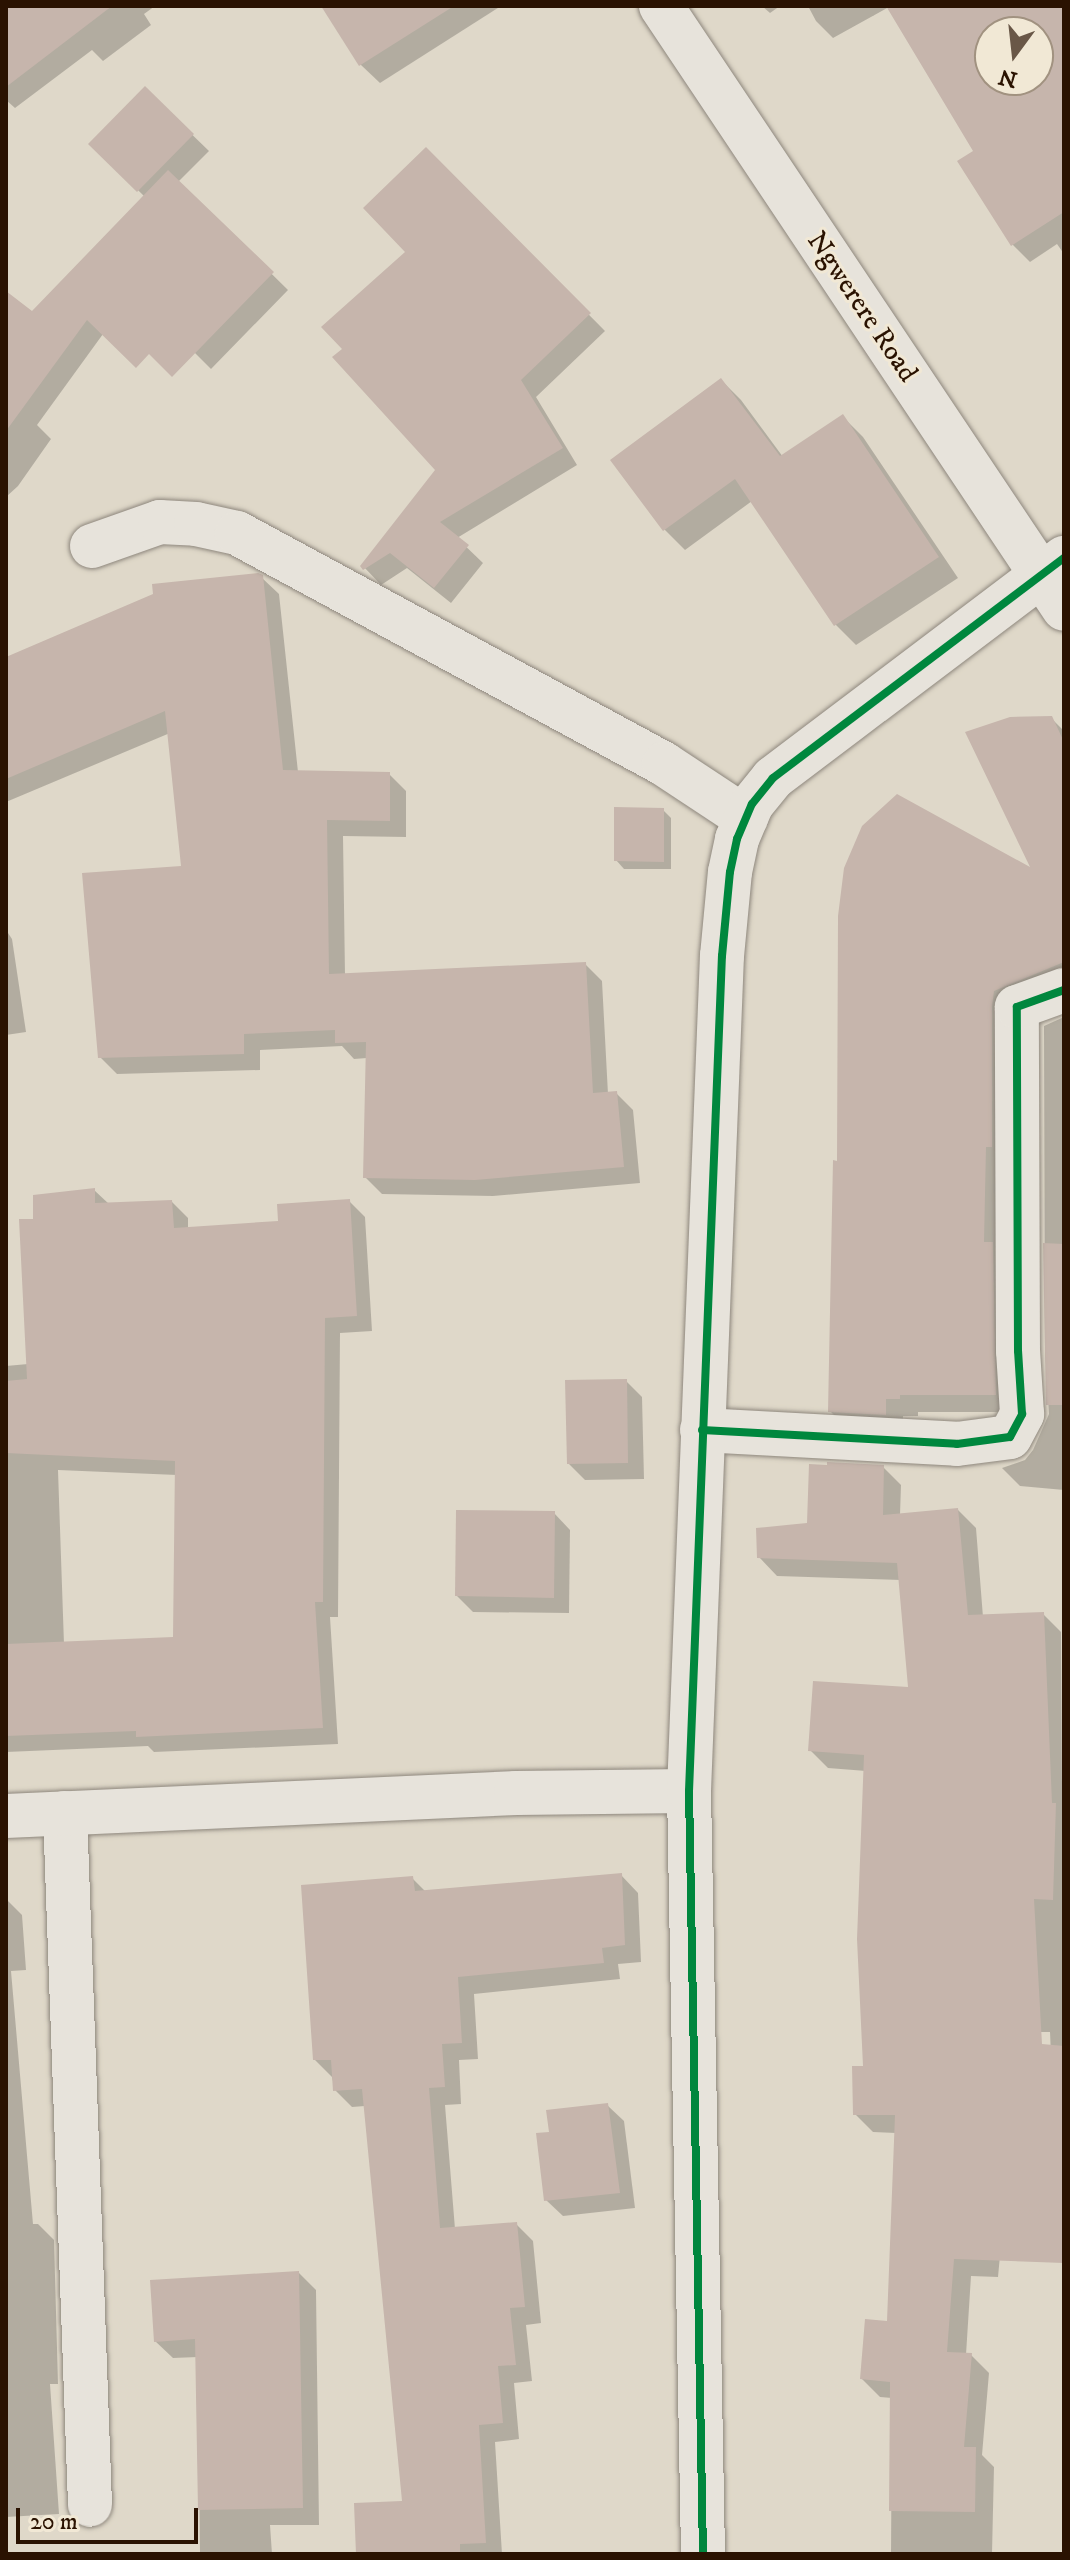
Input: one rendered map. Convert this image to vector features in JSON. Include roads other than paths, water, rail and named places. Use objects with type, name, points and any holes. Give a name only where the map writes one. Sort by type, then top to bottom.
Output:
[{"type":"street","name":"Ngwerere Road","points":[[661,6],[1056,580]]},
{"type":"street","points":[[92,546],[160,522],[196,524],[237,533],[664,764],[746,818]]},
{"type":"street","points":[[703,2554],[689,1791],[724,913],[737,839],[752,804],[773,778],[1056,580]]},
{"type":"street","points":[[702,1430],[957,1444],[1010,1437],[1022,1414],[1018,1351],[1017,1007],[1064,990]]},
{"type":"street","points":[[6,1816],[516,1793],[689,1791]]},
{"type":"street","points":[[65,1813],[90,2505]]}]
